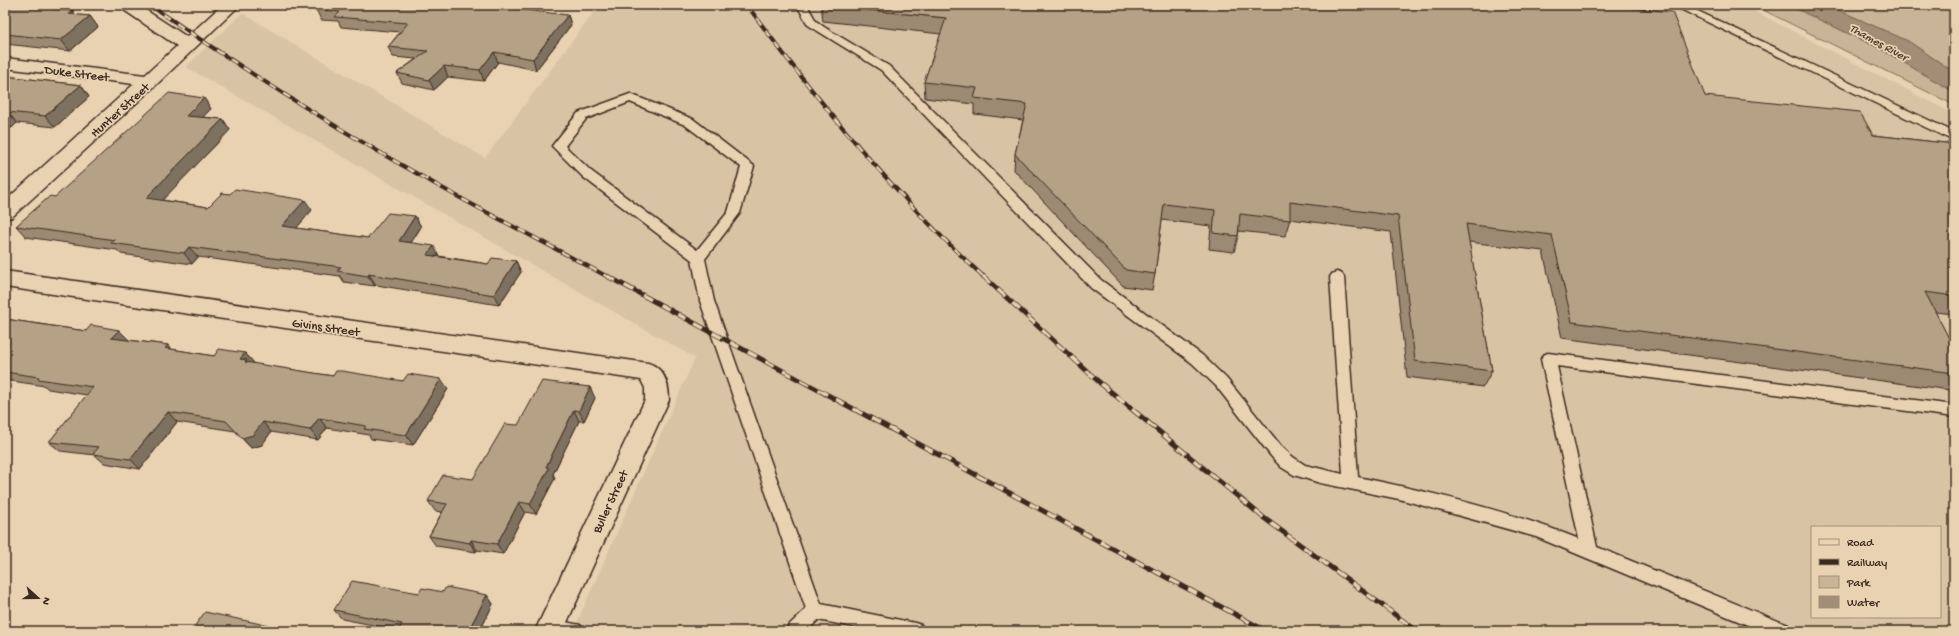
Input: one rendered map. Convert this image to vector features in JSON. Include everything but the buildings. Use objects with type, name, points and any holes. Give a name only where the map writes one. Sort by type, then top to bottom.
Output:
[{"type":"street","points":[[127,5],[188,45]]},
{"type":"street","name":"Hunter Street","points":[[5,212],[232,5]]},
{"type":"street","name":"Duke Street","points":[[5,63],[150,81]]},
{"type":"street","name":"Givins Street","points":[[5,279],[648,372]]},
{"type":"street","name":"Buller Street","points":[[557,630],[658,400],[658,390],[654,378],[648,372]]},
{"type":"lane","points":[[802,5],[812,23],[885,68],[1096,284],[1197,359],[1221,382],[1276,450],[1288,462],[1300,470],[1398,492],[1538,530],[1589,549],[1782,631]]},
{"type":"lane","points":[[1677,5],[1954,137]]},
{"type":"lane","points":[[698,258],[734,213],[748,166],[689,122],[630,98],[582,116],[558,146],[587,174],[698,258],[707,301],[815,611]]},
{"type":"lane","points":[[1337,277],[1351,482]]},
{"type":"lane","points":[[1589,549],[1548,359],[1954,411]]},
{"type":"lane","points":[[795,631],[815,611]]},
{"type":"lane","points":[[815,611],[915,631]]},
{"type":"shaded area","points":[[599,5],[1742,5],[1954,114],[1954,631],[573,631],[695,358],[186,67],[242,13],[485,158]]},
{"type":"green space","points":[[1753,5],[1788,5],[1879,48],[1954,92],[1954,105]]},
{"type":"green space","points":[[1827,5],[1954,5],[1954,72],[1908,41]]},
{"type":"water","name":"Thames River","points":[[1788,5],[1827,5],[1908,41],[1954,72],[1954,92],[1879,48]]},
{"type":"railway","points":[[150,5],[255,75],[362,142],[456,196],[608,277]]},
{"type":"railway","points":[[747,5],[801,77],[859,147],[919,214],[984,277]]},
{"type":"railway","points":[[607,276],[1266,631]]},
{"type":"railway","points":[[983,276],[1099,382],[1264,518],[1417,631]]}]
